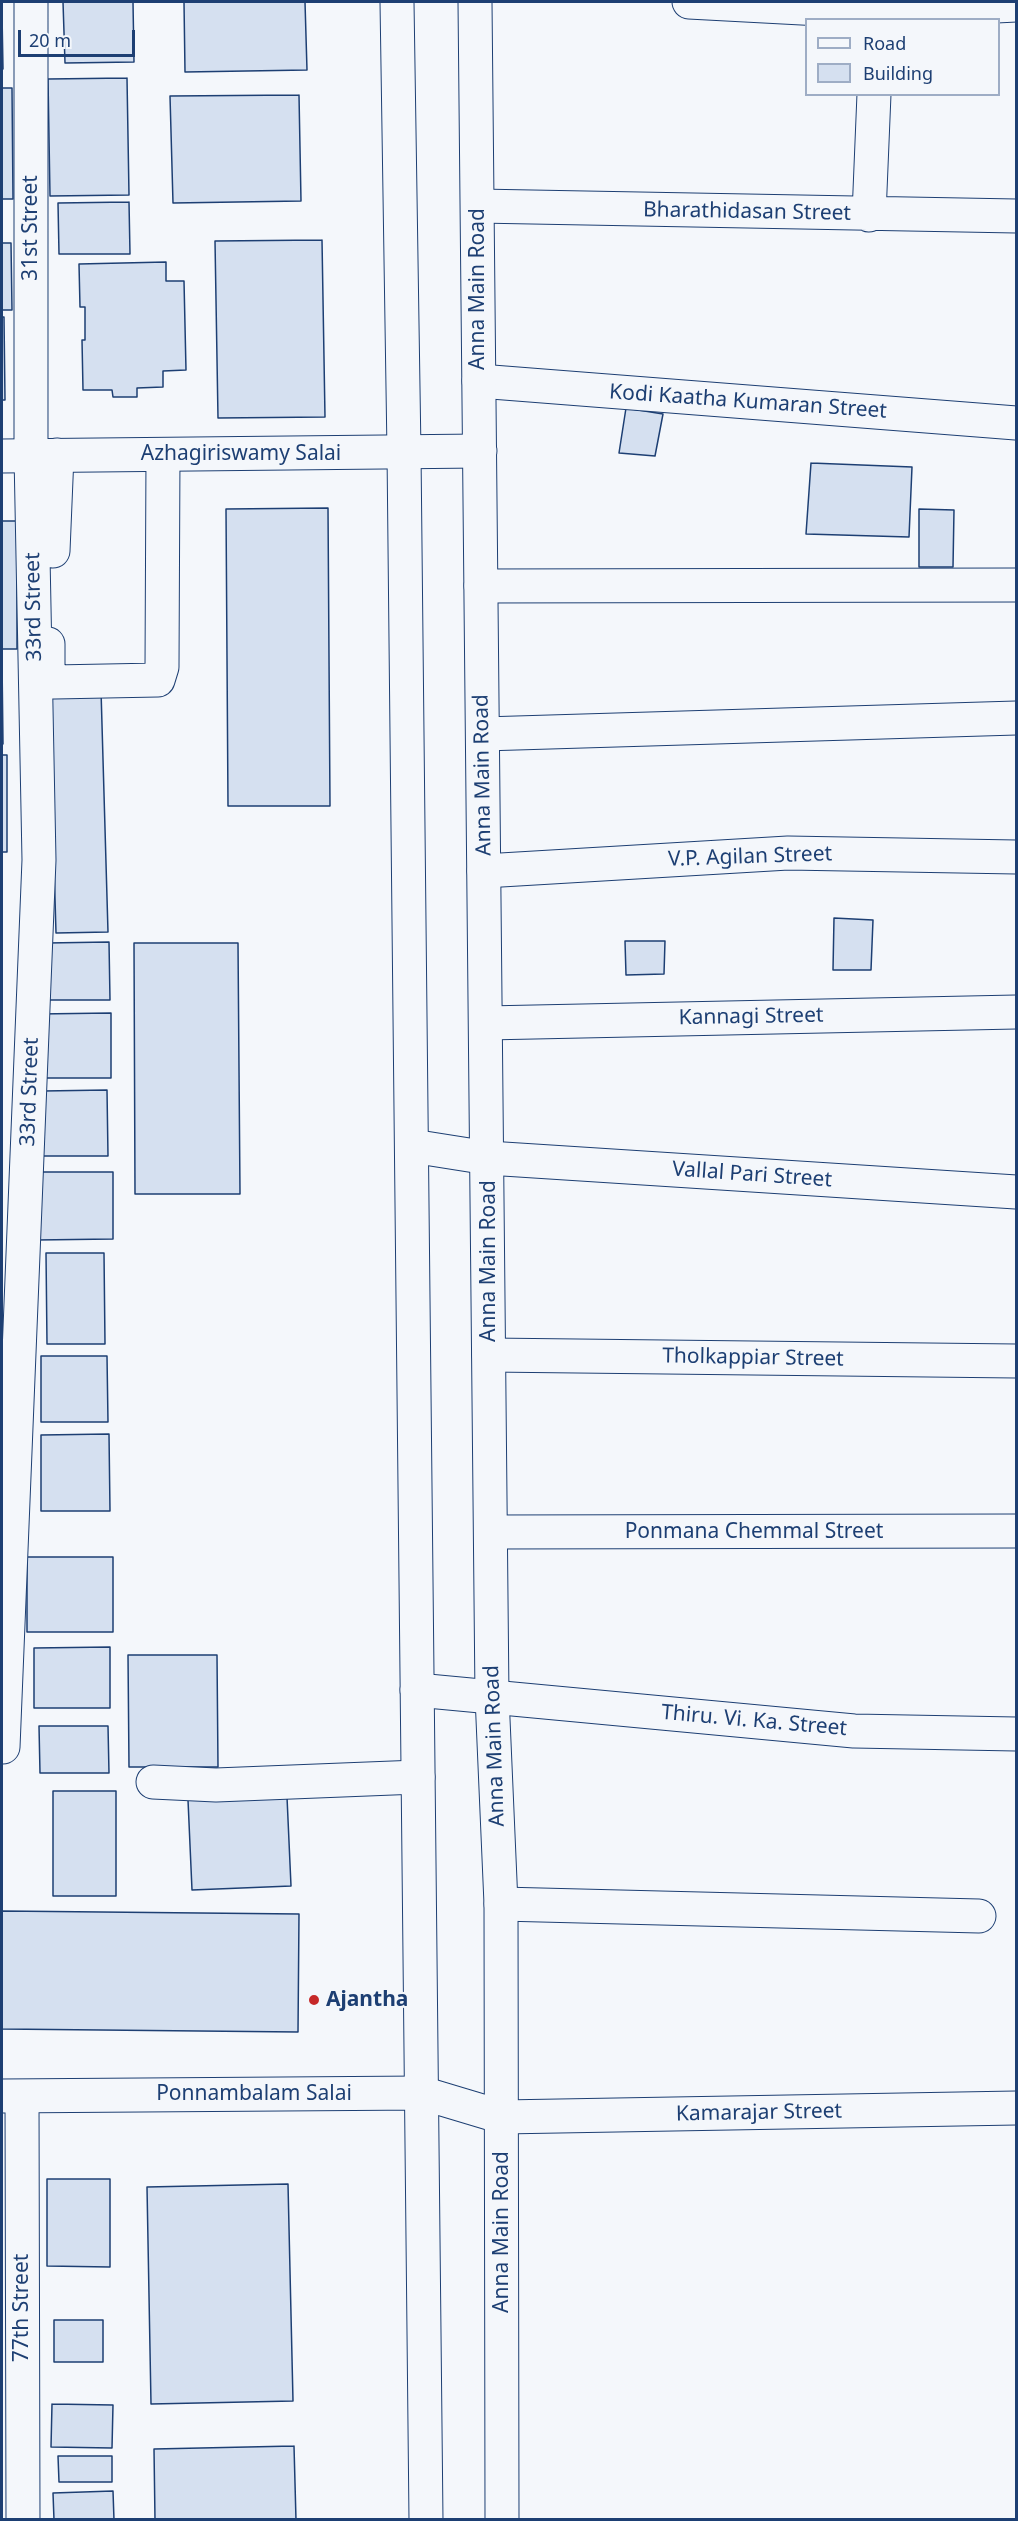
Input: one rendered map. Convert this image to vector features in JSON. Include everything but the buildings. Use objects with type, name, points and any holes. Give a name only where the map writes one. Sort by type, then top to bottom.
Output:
[{"type":"street","name":"31st Street","points":[[30,456],[31,2]]},
{"type":"street","points":[[397,2],[412,1146],[426,2520]]},
{"type":"street","name":"Anna Main Road","points":[[475,2],[492,1696],[501,1904],[502,2520]]},
{"type":"street","points":[[689,2],[878,11],[1017,5]]},
{"type":"street","points":[[869,215],[874,96]]},
{"type":"street","name":"Bharathidasan Street","points":[[478,206],[1017,216]]},
{"type":"street","name":"Kodi Kaatha Kumaran Street","points":[[479,381],[1017,423]]},
{"type":"street","name":"Azhagiriswamy Salai","points":[[30,456],[480,451]]},
{"type":"street","points":[[30,456],[46,666],[48,676],[54,682],[62,683],[151,681],[158,680],[161,674],[163,454]]},
{"type":"street","name":"33rd Street","points":[[3,1735],[39,860],[30,456]]},
{"type":"street","points":[[481,586],[1017,585]]},
{"type":"street","points":[[483,734],[1017,718]]},
{"type":"street","name":"V.P. Agilan Street","points":[[484,872],[788,853],[1017,857]]},
{"type":"street","name":"Kannagi Street","points":[[486,1023],[1017,1012]]},
{"type":"street","name":"Vallal Pari Street","points":[[412,1146],[488,1158],[1017,1192]]},
{"type":"street","name":"Tholkappiar Street","points":[[489,1355],[1017,1361]]},
{"type":"street","name":"Ponmana Chemmal Street","points":[[492,1532],[1017,1531]]},
{"type":"street","name":"Thiru. Vi. Ka. Street","points":[[417,1690],[855,1731],[1017,1734]]},
{"type":"street","points":[[153,1782],[216,1785],[418,1777]]},
{"type":"street","points":[[501,1904],[979,1916]]},
{"type":"street","name":"Ponnambalam Salai","points":[[12,2096],[422,2093],[502,2117]]},
{"type":"street","name":"77th Street","points":[[12,2096],[15,2516]]},
{"type":"street","name":"Kamarajar Street","points":[[502,2117],[1017,2108]]},
{"type":"place","name":"Ajantha","points":[[314,2000]]}]
